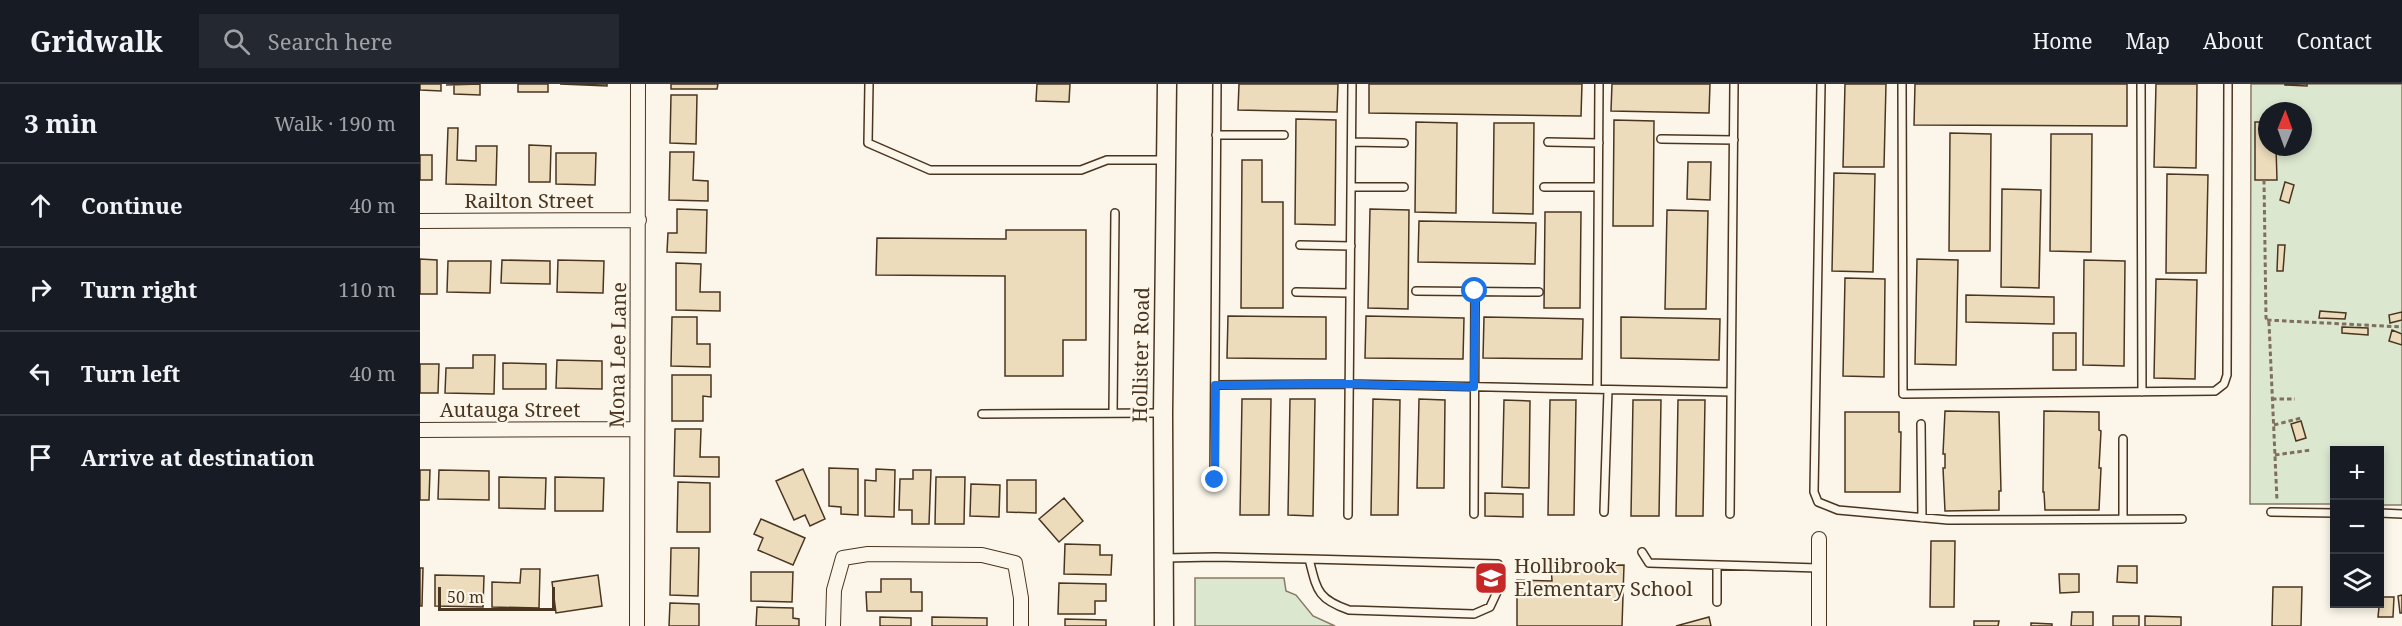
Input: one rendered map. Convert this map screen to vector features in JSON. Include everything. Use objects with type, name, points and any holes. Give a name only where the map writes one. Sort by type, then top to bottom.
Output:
[{"type":"street","name":"Mona Lee Lane","points":[[637,626],[638,84]]},
{"type":"street","name":"Hollister Road","points":[[1164,626],[1163,413],[1167,84]]},
{"type":"street","name":"Railton Street","points":[[420,221],[639,220]]},
{"type":"street","name":"Autauga Street","points":[[420,430],[637,429]]},
{"type":"street","points":[[1819,539],[1819,626]]},
{"type":"street","points":[[833,626],[834,590],[843,558],[868,554],[982,555],[1015,563],[1021,598],[1021,626]]},
{"type":"lane","points":[[869,84],[868,143],[930,171],[1081,170],[1107,160],[1166,160]]},
{"type":"lane","points":[[1215,480],[1217,84]]},
{"type":"lane","points":[[1348,515],[1352,84]]},
{"type":"lane","points":[[1597,389],[1599,84]]},
{"type":"lane","points":[[1730,514],[1734,84]]},
{"type":"lane","points":[[1821,84],[1814,492],[1818,502],[1838,510],[1922,518],[2182,519]]},
{"type":"lane","points":[[1902,84],[1904,394],[2215,391],[2224,384],[2227,375],[2228,84]]},
{"type":"lane","points":[[2141,84],[2142,392]]},
{"type":"lane","points":[[1216,135],[1284,135]]},
{"type":"lane","points":[[1661,139],[1734,140]]},
{"type":"lane","points":[[1352,142],[1404,143]]},
{"type":"lane","points":[[1548,142],[1599,143]]},
{"type":"lane","points":[[1351,187],[1404,187]]},
{"type":"lane","points":[[1544,187],[1598,187]]},
{"type":"lane","points":[[1113,413],[1115,213]]},
{"type":"lane","points":[[1300,245],[1351,246]]},
{"type":"lane","points":[[1416,291],[1539,292]]},
{"type":"lane","points":[[1474,514],[1475,291]]},
{"type":"lane","points":[[1296,292],[1350,293]]},
{"type":"lane","points":[[1215,385],[1349,384],[1731,392]]},
{"type":"lane","points":[[1604,512],[1608,390]]},
{"type":"lane","points":[[982,414],[1163,413]]},
{"type":"lane","points":[[1921,424],[1922,518]]},
{"type":"lane","points":[[2123,439],[2123,519]]},
{"type":"lane","points":[[2275,512],[2330,513]]},
{"type":"lane","points":[[2384,513],[2402,514]]},
{"type":"lane","points":[[1642,552],[1649,563],[1818,568]]},
{"type":"lane","points":[[1164,558],[1215,557],[1309,559],[1498,564],[1497,592],[1490,607],[1474,614],[1349,610],[1330,603],[1317,589],[1309,559]]},
{"type":"lane","points":[[1717,565],[1717,602]]},
{"type":"path","points":[[2264,180],[2267,320],[2275,455],[2275,512]]},
{"type":"path","points":[[2267,320],[2402,327]]},
{"type":"path","points":[[2272,399],[2295,399]]},
{"type":"path","points":[[2274,425],[2301,418]]},
{"type":"path","points":[[2275,455],[2311,450]]},
{"type":"green space","points":[[2251,84],[2402,84],[2402,505],[2384,505],[2384,446],[2330,446],[2330,504],[2250,504]]},
{"type":"green space","points":[[1195,578],[1284,578],[1286,591],[1296,595],[1313,616],[1335,626],[1195,626]]},
{"type":"building","points":[[420,84],[441,84],[441,91],[420,90]]},
{"type":"building","points":[[480,84],[480,95],[454,94],[454,85],[446,85]]},
{"type":"building","points":[[518,84],[548,84],[548,92],[518,92]]},
{"type":"building","points":[[560,84],[607,84],[607,86]]},
{"type":"building","points":[[671,84],[718,84],[717,89],[671,89]]},
{"type":"building","points":[[1037,84],[1070,84],[1069,102],[1036,101]]},
{"type":"building","points":[[1239,84],[1338,84],[1337,112],[1238,110]]},
{"type":"building","points":[[1369,84],[1582,84],[1581,116],[1369,113]]},
{"type":"building","points":[[1612,84],[1710,84],[1709,113],[1611,111]]},
{"type":"building","points":[[1845,84],[1886,84],[1884,167],[1843,167]]},
{"type":"building","points":[[1915,84],[2127,84],[2127,126],[1914,125]]},
{"type":"building","points":[[2156,84],[2197,84],[2196,168],[2154,167]]},
{"type":"building","points":[[2307,84],[2307,86],[2285,85]]},
{"type":"building","points":[[671,95],[697,95],[696,144],[670,143]]},
{"type":"building","points":[[1296,119],[1336,120],[1335,225],[1295,224]]},
{"type":"building","points":[[1614,120],[1654,121],[1653,226],[1613,226]]},
{"type":"building","points":[[1416,122],[1457,123],[1456,213],[1415,212]]},
{"type":"building","points":[[2255,122],[2258,122],[2258,156],[2276,156],[2277,180],[2255,180]]},
{"type":"building","points":[[1494,123],[1534,123],[1533,214],[1493,213]]},
{"type":"building","points":[[448,128],[458,128],[457,160],[476,161],[476,146],[497,146],[496,185],[446,184]]},
{"type":"building","points":[[1950,133],[1991,134],[1990,251],[1949,251]]},
{"type":"building","points":[[2051,134],[2092,134],[2091,252],[2050,251]]},
{"type":"building","points":[[529,145],[551,146],[550,182],[529,182]]},
{"type":"building","points":[[670,152],[694,152],[693,180],[708,181],[708,201],[669,200]]},
{"type":"building","points":[[556,153],[596,153],[595,185],[556,184]]},
{"type":"building","points":[[420,155],[432,155],[432,180],[420,180]]},
{"type":"building","points":[[1242,160],[1262,160],[1262,202],[1283,202],[1283,308],[1241,308]]},
{"type":"building","points":[[1688,162],[1711,162],[1710,200],[1687,199]]},
{"type":"building","points":[[1834,173],[1875,174],[1873,272],[1832,271]]},
{"type":"building","points":[[2167,174],[2208,175],[2206,273],[2166,273]]},
{"type":"building","points":[[2285,182],[2294,185],[2289,203],[2280,200]]},
{"type":"building","points":[[2002,189],[2041,190],[2039,288],[2001,287]]},
{"type":"building","points":[[677,209],[707,210],[706,253],[667,252],[668,233],[677,233]]},
{"type":"building","points":[[1370,209],[1409,210],[1408,309],[1368,308]]},
{"type":"building","points":[[1667,210],[1708,211],[1706,309],[1665,309]]},
{"type":"building","points":[[1545,212],[1581,212],[1580,308],[1544,308]]},
{"type":"building","points":[[1419,221],[1536,223],[1535,264],[1418,262]]},
{"type":"building","points":[[1006,230],[1086,230],[1086,340],[1063,340],[1063,376],[1005,376],[1005,276],[876,275],[877,238],[1006,239]]},
{"type":"building","points":[[2278,245],[2285,245],[2283,271],[2277,271]]},
{"type":"building","points":[[420,259],[437,260],[437,294],[420,294]]},
{"type":"building","points":[[1917,259],[1958,260],[1956,365],[1915,364]]},
{"type":"building","points":[[502,260],[550,261],[550,284],[501,283]]},
{"type":"building","points":[[558,260],[604,261],[603,293],[557,292]]},
{"type":"building","points":[[2084,260],[2125,261],[2124,366],[2083,365]]},
{"type":"building","points":[[448,261],[491,261],[490,293],[447,292]]},
{"type":"building","points":[[676,263],[701,264],[700,292],[720,292],[720,311],[676,310]]},
{"type":"building","points":[[1845,278],[1885,279],[1884,377],[1843,376]]},
{"type":"building","points":[[2156,279],[2197,280],[2195,379],[2154,378]]},
{"type":"building","points":[[1966,295],[2054,297],[2054,324],[1966,322]]},
{"type":"building","points":[[2320,311],[2346,313],[2345,319],[2319,318]]},
{"type":"building","points":[[2402,312],[2402,320],[2390,323],[2389,315]]},
{"type":"building","points":[[1228,316],[1326,317],[1326,359],[1227,358]]},
{"type":"building","points":[[1366,316],[1464,318],[1463,359],[1365,358]]},
{"type":"building","points":[[672,317],[697,317],[697,344],[710,344],[710,367],[671,366]]},
{"type":"building","points":[[1484,317],[1583,319],[1582,359],[1483,358]]},
{"type":"building","points":[[1621,317],[1720,319],[1719,360],[1621,358]]},
{"type":"building","points":[[2342,327],[2368,328],[2368,335],[2342,333]]},
{"type":"building","points":[[2392,330],[2402,334],[2402,345],[2389,341]]},
{"type":"building","points":[[2053,333],[2076,333],[2076,370],[2053,370]]},
{"type":"building","points":[[473,355],[495,355],[494,394],[445,393],[446,368],[473,368]]},
{"type":"building","points":[[557,360],[602,361],[602,389],[556,388]]},
{"type":"building","points":[[503,363],[546,364],[546,389],[503,389]]},
{"type":"building","points":[[420,364],[439,364],[438,393],[420,393]]},
{"type":"building","points":[[672,375],[711,375],[711,397],[703,396],[703,421],[672,421]]},
{"type":"building","points":[[1242,399],[1271,399],[1269,515],[1240,515]]},
{"type":"building","points":[[1290,399],[1315,399],[1313,516],[1288,515]]},
{"type":"building","points":[[1373,399],[1400,400],[1398,515],[1371,515]]},
{"type":"building","points":[[1419,399],[1445,400],[1444,488],[1417,488]]},
{"type":"building","points":[[1504,400],[1530,401],[1529,488],[1502,487]]},
{"type":"building","points":[[1550,400],[1576,400],[1574,515],[1548,515]]},
{"type":"building","points":[[1633,400],[1661,400],[1659,516],[1631,516]]},
{"type":"building","points":[[1678,400],[1705,400],[1703,516],[1676,516]]},
{"type":"building","points":[[1945,411],[1999,412],[2001,491],[1999,491],[1999,510],[1945,511],[1943,468],[1945,468],[1945,454],[1943,454]]},
{"type":"building","points":[[2044,411],[2099,412],[2099,430],[2101,431],[2099,468],[2101,468],[2099,510],[2045,510],[2043,492]]},
{"type":"building","points":[[1845,412],[1899,412],[1900,492],[1845,492]]},
{"type":"building","points":[[2301,421],[2306,438],[2296,441],[2291,424]]},
{"type":"building","points":[[675,429],[701,429],[700,457],[719,457],[719,477],[674,476]]},
{"type":"building","points":[[829,468],[858,469],[858,515],[841,514],[841,507],[829,506]]},
{"type":"building","points":[[803,469],[825,519],[810,526],[805,515],[794,520],[776,481]]},
{"type":"building","points":[[876,469],[895,470],[894,517],[865,516],[865,480],[876,481]]},
{"type":"building","points":[[420,470],[430,470],[429,500],[420,500]]},
{"type":"building","points":[[439,470],[489,471],[489,500],[438,499]]},
{"type":"building","points":[[913,470],[931,470],[929,524],[912,524],[912,510],[899,510],[900,479],[913,479]]},
{"type":"building","points":[[499,477],[546,478],[545,509],[499,508]]},
{"type":"building","points":[[555,477],[604,478],[603,511],[555,511]]},
{"type":"building","points":[[936,477],[965,477],[964,524],[935,524]]},
{"type":"building","points":[[1007,480],[1036,480],[1036,513],[1007,512]]},
{"type":"building","points":[[678,482],[710,483],[710,532],[677,532]]},
{"type":"building","points":[[971,484],[1000,485],[999,517],[970,516]]},
{"type":"building","points":[[1485,493],[1523,494],[1523,517],[1485,516]]},
{"type":"building","points":[[1064,498],[1083,521],[1059,542],[1039,519]]},
{"type":"building","points":[[761,519],[805,538],[793,565],[758,550],[763,538],[754,534]]},
{"type":"building","points":[[1931,541],[1955,541],[1954,607],[1930,607]]},
{"type":"building","points":[[1065,544],[1100,545],[1100,555],[1112,555],[1111,575],[1064,574]]},
{"type":"building","points":[[671,548],[699,548],[698,596],[670,595]]},
{"type":"building","points":[[1624,565],[1622,626],[1517,626],[1517,580],[1552,581],[1551,566]]},
{"type":"building","points":[[2118,566],[2137,566],[2137,583],[2117,582]]},
{"type":"building","points":[[420,568],[423,568],[422,606],[420,606]]},
{"type":"building","points":[[521,569],[540,569],[539,608],[492,607],[492,582],[520,583]]},
{"type":"building","points":[[751,572],[793,572],[792,602],[751,601]]},
{"type":"building","points":[[2059,574],[2079,574],[2079,592],[2060,593]]},
{"type":"building","points":[[435,575],[484,576],[483,607],[435,606]]},
{"type":"building","points":[[598,575],[602,606],[556,613],[552,582]]},
{"type":"building","points":[[881,579],[911,579],[911,592],[922,592],[922,611],[867,611],[866,592],[881,592]]},
{"type":"building","points":[[1059,583],[1106,584],[1106,601],[1095,601],[1095,614],[1058,614]]},
{"type":"building","points":[[2273,587],[2302,587],[2301,626],[2272,626]]},
{"type":"building","points":[[2402,595],[2402,613],[2400,613],[2398,596]]},
{"type":"building","points":[[2384,597],[2394,597],[2393,617],[2378,617],[2379,608],[2384,608]]},
{"type":"building","points":[[670,603],[699,604],[699,626],[669,626]]},
{"type":"building","points":[[757,607],[793,608],[793,618],[799,619],[799,626],[756,626]]},
{"type":"building","points":[[2072,612],[2093,612],[2093,626],[2071,626]]},
{"type":"building","points":[[2113,616],[2139,616],[2139,626],[2113,626]]},
{"type":"building","points":[[2145,616],[2181,617],[2181,626],[2145,626]]},
{"type":"building","points":[[880,617],[911,618],[911,626],[880,626]]},
{"type":"building","points":[[932,617],[987,618],[987,626],[932,626]]},
{"type":"building","points":[[1709,617],[1711,626],[1676,626]]},
{"type":"building","points":[[1065,619],[1106,620],[1106,626],[1065,626]]},
{"type":"building","points":[[1974,621],[1999,621],[1998,626],[1974,626]]},
{"type":"building","points":[[2031,623],[2052,624],[2052,626],[2031,626]]},
{"type":"place","name":"Hollibrook Elementary School","points":[[1491,578]]},
{"type":"route","points":[[1215,480],[1215,385],[1349,384],[1474,387],[1475,291]]}]
